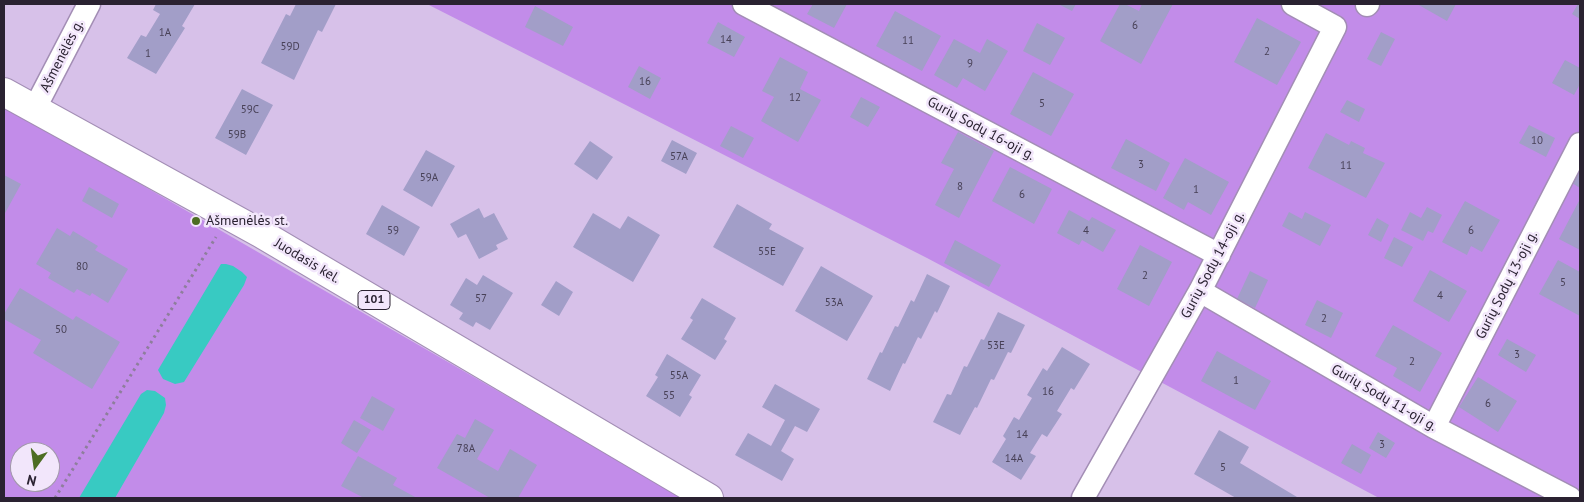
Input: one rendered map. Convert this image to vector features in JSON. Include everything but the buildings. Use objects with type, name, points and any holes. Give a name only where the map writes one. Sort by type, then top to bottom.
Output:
[{"type":"main road","name":"Juodasis kel.","points":[[4,92],[229,216],[710,498]]},
{"type":"street","name":"Ašmenėlės g.","points":[[35,108],[89,4]]},
{"type":"street","name":"Gurių Sodų 16-oji g.","points":[[744,4],[1219,255]]},
{"type":"street","name":"Gurių Sodų 14-oji g.","points":[[1083,498],[1200,291],[1335,27],[1292,4]]},
{"type":"street","name":"Gurių Sodų 13-oji g.","points":[[1434,427],[1580,144]]},
{"type":"street","name":"Gurių Sodų 11-oji g.","points":[[1200,291],[1434,427],[1570,498]]},
{"type":"path","points":[[55,498],[229,216]]},
{"type":"shaded area","points":[[427,4],[1580,4],[1580,498],[1379,498],[927,258]]},
{"type":"shaded area","points":[[4,108],[59,137],[683,498],[4,498]]},
{"type":"shaded area","points":[[221,264],[233,266],[242,272],[247,277],[244,285],[184,382],[175,384],[163,379],[158,370]]},
{"type":"shaded area","points":[[147,390],[155,391],[165,398],[164,413],[115,498],[79,498],[141,394]]},
{"type":"place","name":"Ašmenėlės st.","points":[[196,221]]}]
